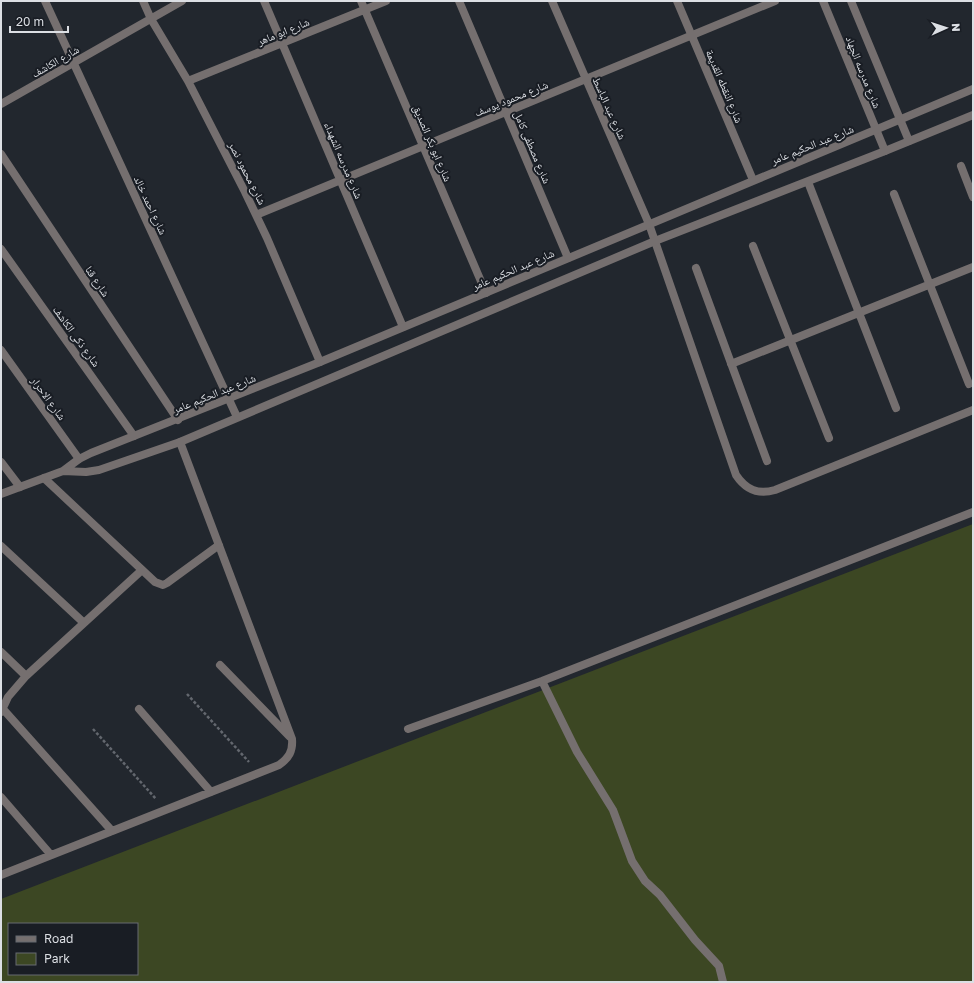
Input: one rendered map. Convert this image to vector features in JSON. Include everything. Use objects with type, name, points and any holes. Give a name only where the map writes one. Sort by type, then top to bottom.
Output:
[{"type":"street","name":"شارع احمد خالد","points":[[44,1],[230,399],[237,418]]},
{"type":"street","name":"شارع محمود نصر","points":[[143,1],[151,19],[188,81],[256,215],[320,362]]},
{"type":"street","name":"شارع الكاشف","points":[[1,104],[182,1]]},
{"type":"street","name":"شارع مدرسه الشهداء","points":[[264,1],[403,328]]},
{"type":"street","name":"شارع ابو بكر الصديق","points":[[361,1],[486,293]]},
{"type":"street","name":"شارع ابو ماهر","points":[[188,81],[386,1]]},
{"type":"street","name":"شارع مصطفى كامل","points":[[459,1],[568,258]]},
{"type":"street","name":"شارع عبد الباسط","points":[[552,1],[649,224],[736,475],[748,489],[766,493],[775,490],[973,410]]},
{"type":"street","name":"شارع النقطه القديمة","points":[[677,1],[753,180]]},
{"type":"street","name":"شارع محمود يوسف","points":[[256,215],[775,1]]},
{"type":"street","name":"شارع مدرسه الجهاد","points":[[823,1],[885,151]]},
{"type":"street","name":"شارع مدرسه الجهاد","points":[[851,1],[909,142]]},
{"type":"street","name":"شارع عبد الحكيم عامر","points":[[1,494],[63,471],[79,459],[403,328],[973,89]]},
{"type":"street","name":"شارع عبد الحكيم عامر","points":[[63,471],[86,472],[100,470],[180,442],[655,241],[909,142],[973,115]]},
{"type":"street","name":"شارع قنا","points":[[2,160],[178,420]]},
{"type":"street","points":[[961,166],[973,197]]},
{"type":"street","points":[[808,182],[896,408]]},
{"type":"street","points":[[894,194],[969,384]]},
{"type":"street","points":[[753,246],[829,438]]},
{"type":"street","name":"شارع ذكى الكاشف","points":[[1,249],[134,436]]},
{"type":"street","points":[[731,364],[973,267]]},
{"type":"street","points":[[696,268],[767,461]]},
{"type":"street","name":"شارع الاحرار","points":[[1,350],[79,459]]},
{"type":"street","points":[[1,875],[258,773],[286,761],[290,754],[292,739],[180,442]]},
{"type":"street","points":[[1,462],[20,487]]},
{"type":"street","points":[[44,478],[155,582],[163,584],[219,545]]},
{"type":"street","points":[[408,729],[542,681],[973,512]]},
{"type":"street","points":[[1,546],[84,623]]},
{"type":"street","points":[[112,831],[2,710],[8,697],[26,676],[142,570]]},
{"type":"street","points":[[1,652],[26,676]]},
{"type":"street","points":[[220,665],[292,739]]},
{"type":"street","points":[[542,681],[577,752],[613,810],[632,861],[645,881],[660,895],[719,966],[723,982]]},
{"type":"street","points":[[139,709],[211,792]]},
{"type":"street","points":[[1,797],[51,855]]},
{"type":"path","points":[[187,694],[258,773]]},
{"type":"path","points":[[93,729],[166,810]]},
{"type":"green space","points":[[973,524],[973,982],[1,982],[1,899]]}]
